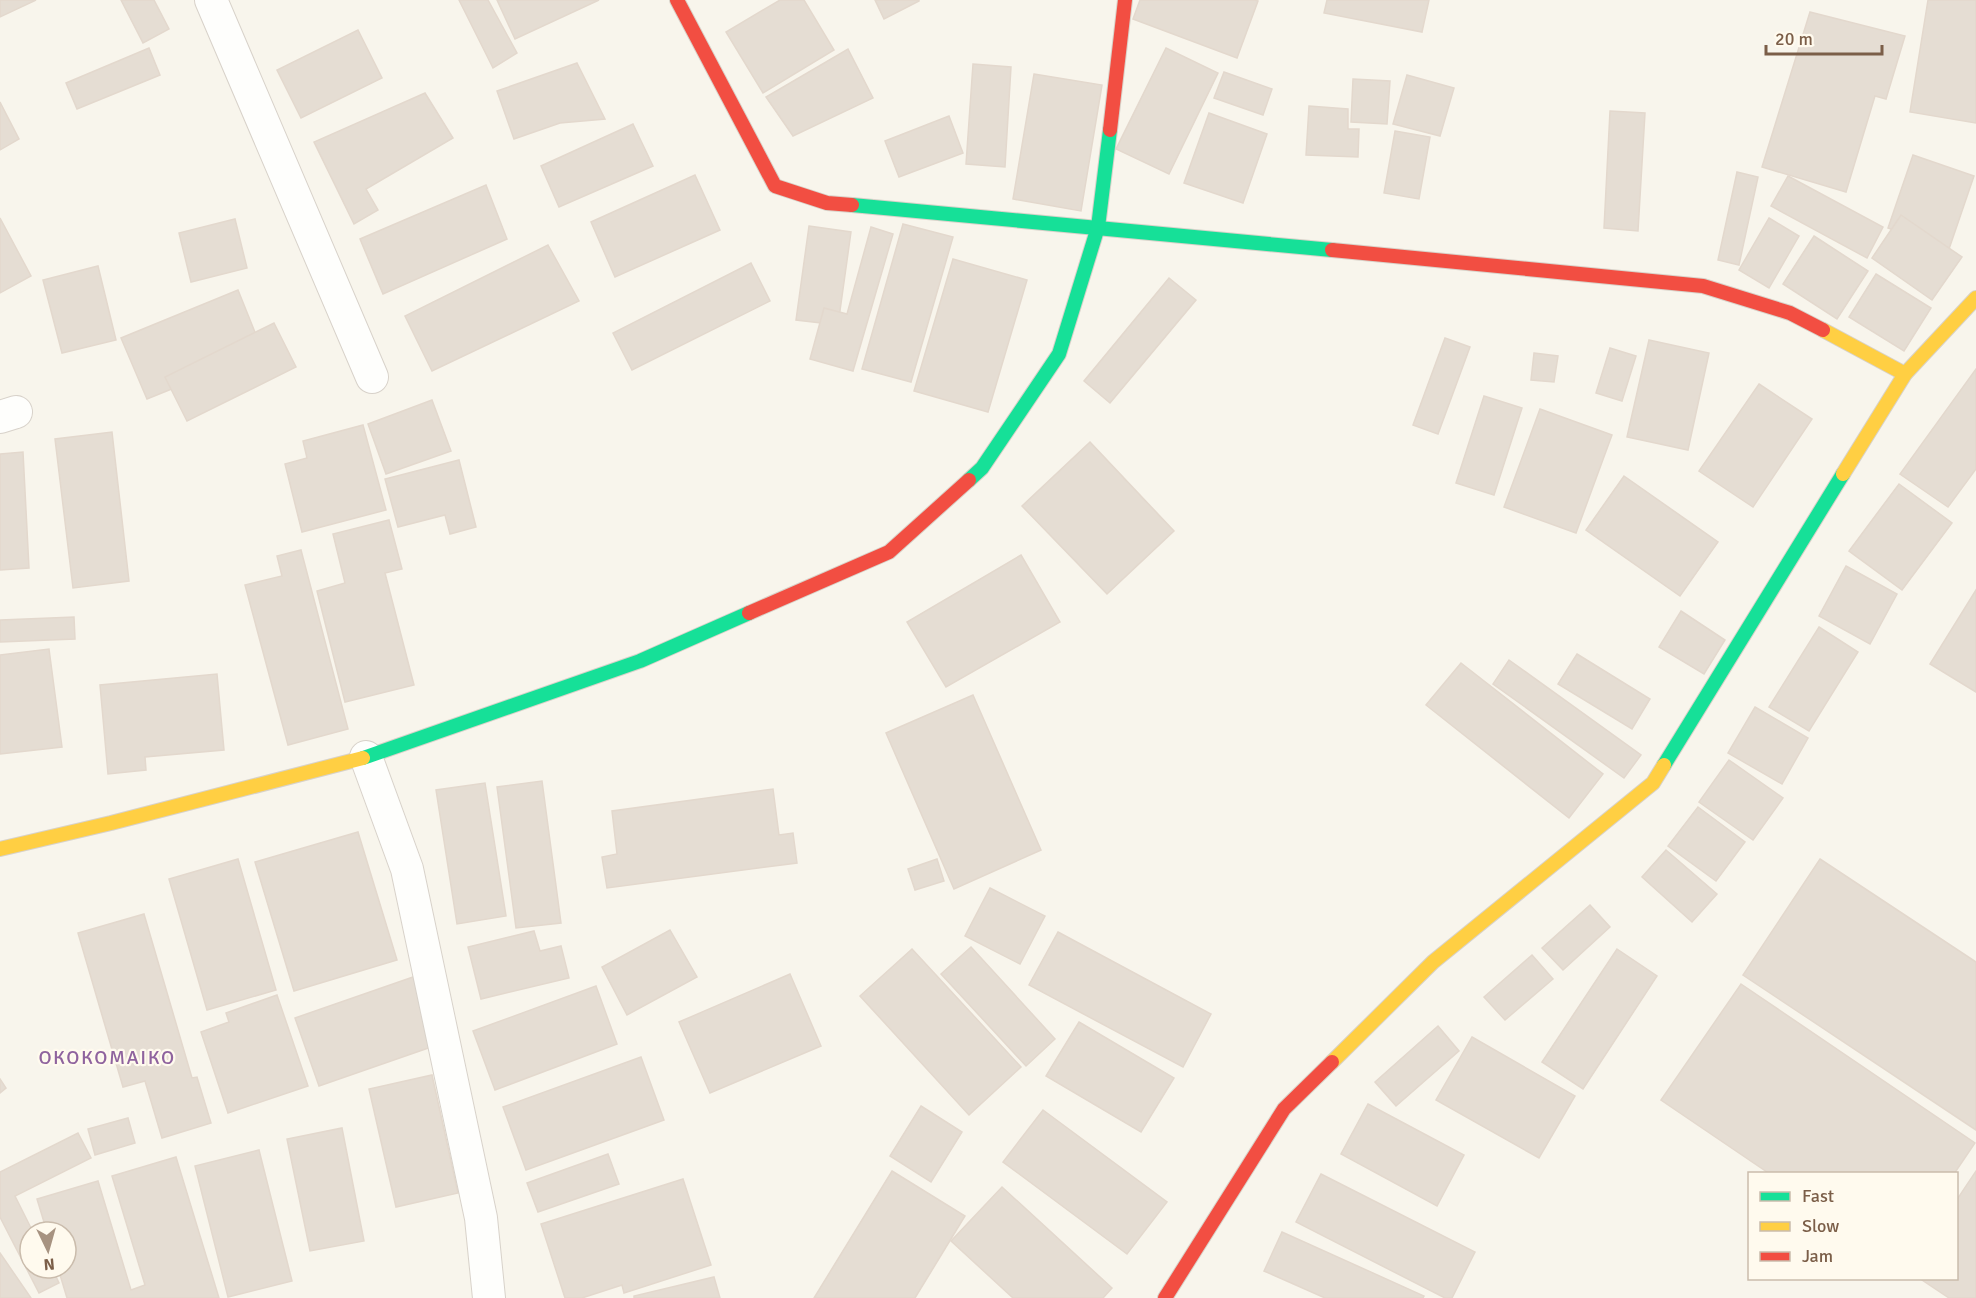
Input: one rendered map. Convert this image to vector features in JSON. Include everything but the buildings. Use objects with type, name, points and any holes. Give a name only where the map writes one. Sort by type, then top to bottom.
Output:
[{"type":"street","points":[[211,0],[372,377]]},
{"type":"street","points":[[677,0],[775,186],[827,203],[1703,286],[1790,313],[1905,374]]},
{"type":"street","points":[[0,849],[111,823],[366,757],[640,661],[889,552],[982,468],[1059,354],[1098,227],[1125,0]]},
{"type":"street","points":[[1165,1298],[1284,1109],[1433,962],[1653,783],[1905,374],[1976,298]]},
{"type":"street","points":[[366,757],[407,869],[481,1218],[489,1298]]},
{"type":"traffic: fast","points":[[969,480],[982,468],[1059,354],[1098,227],[1110,130]]},
{"type":"traffic: fast","points":[[852,205],[1332,250]]},
{"type":"traffic: fast","points":[[1664,765],[1843,474]]},
{"type":"traffic: fast","points":[[363,758],[640,661],[749,613]]},
{"type":"traffic: slow","points":[[1843,474],[1905,374],[1976,298]]},
{"type":"traffic: slow","points":[[1823,330],[1905,374]]},
{"type":"traffic: slow","points":[[0,849],[363,758]]},
{"type":"traffic: slow","points":[[1332,1062],[1433,962],[1653,783],[1664,765]]},
{"type":"traffic: jam","points":[[677,0],[775,186],[827,203],[852,205]]},
{"type":"traffic: jam","points":[[1110,130],[1125,0]]},
{"type":"traffic: jam","points":[[1332,250],[1703,286],[1790,313],[1823,330]]},
{"type":"traffic: jam","points":[[749,613],[889,552],[969,480]]},
{"type":"traffic: jam","points":[[1165,1298],[1284,1109],[1332,1062]]},
{"type":"district","name":"OKOKOMAIKO","points":[[107,1057]]}]
